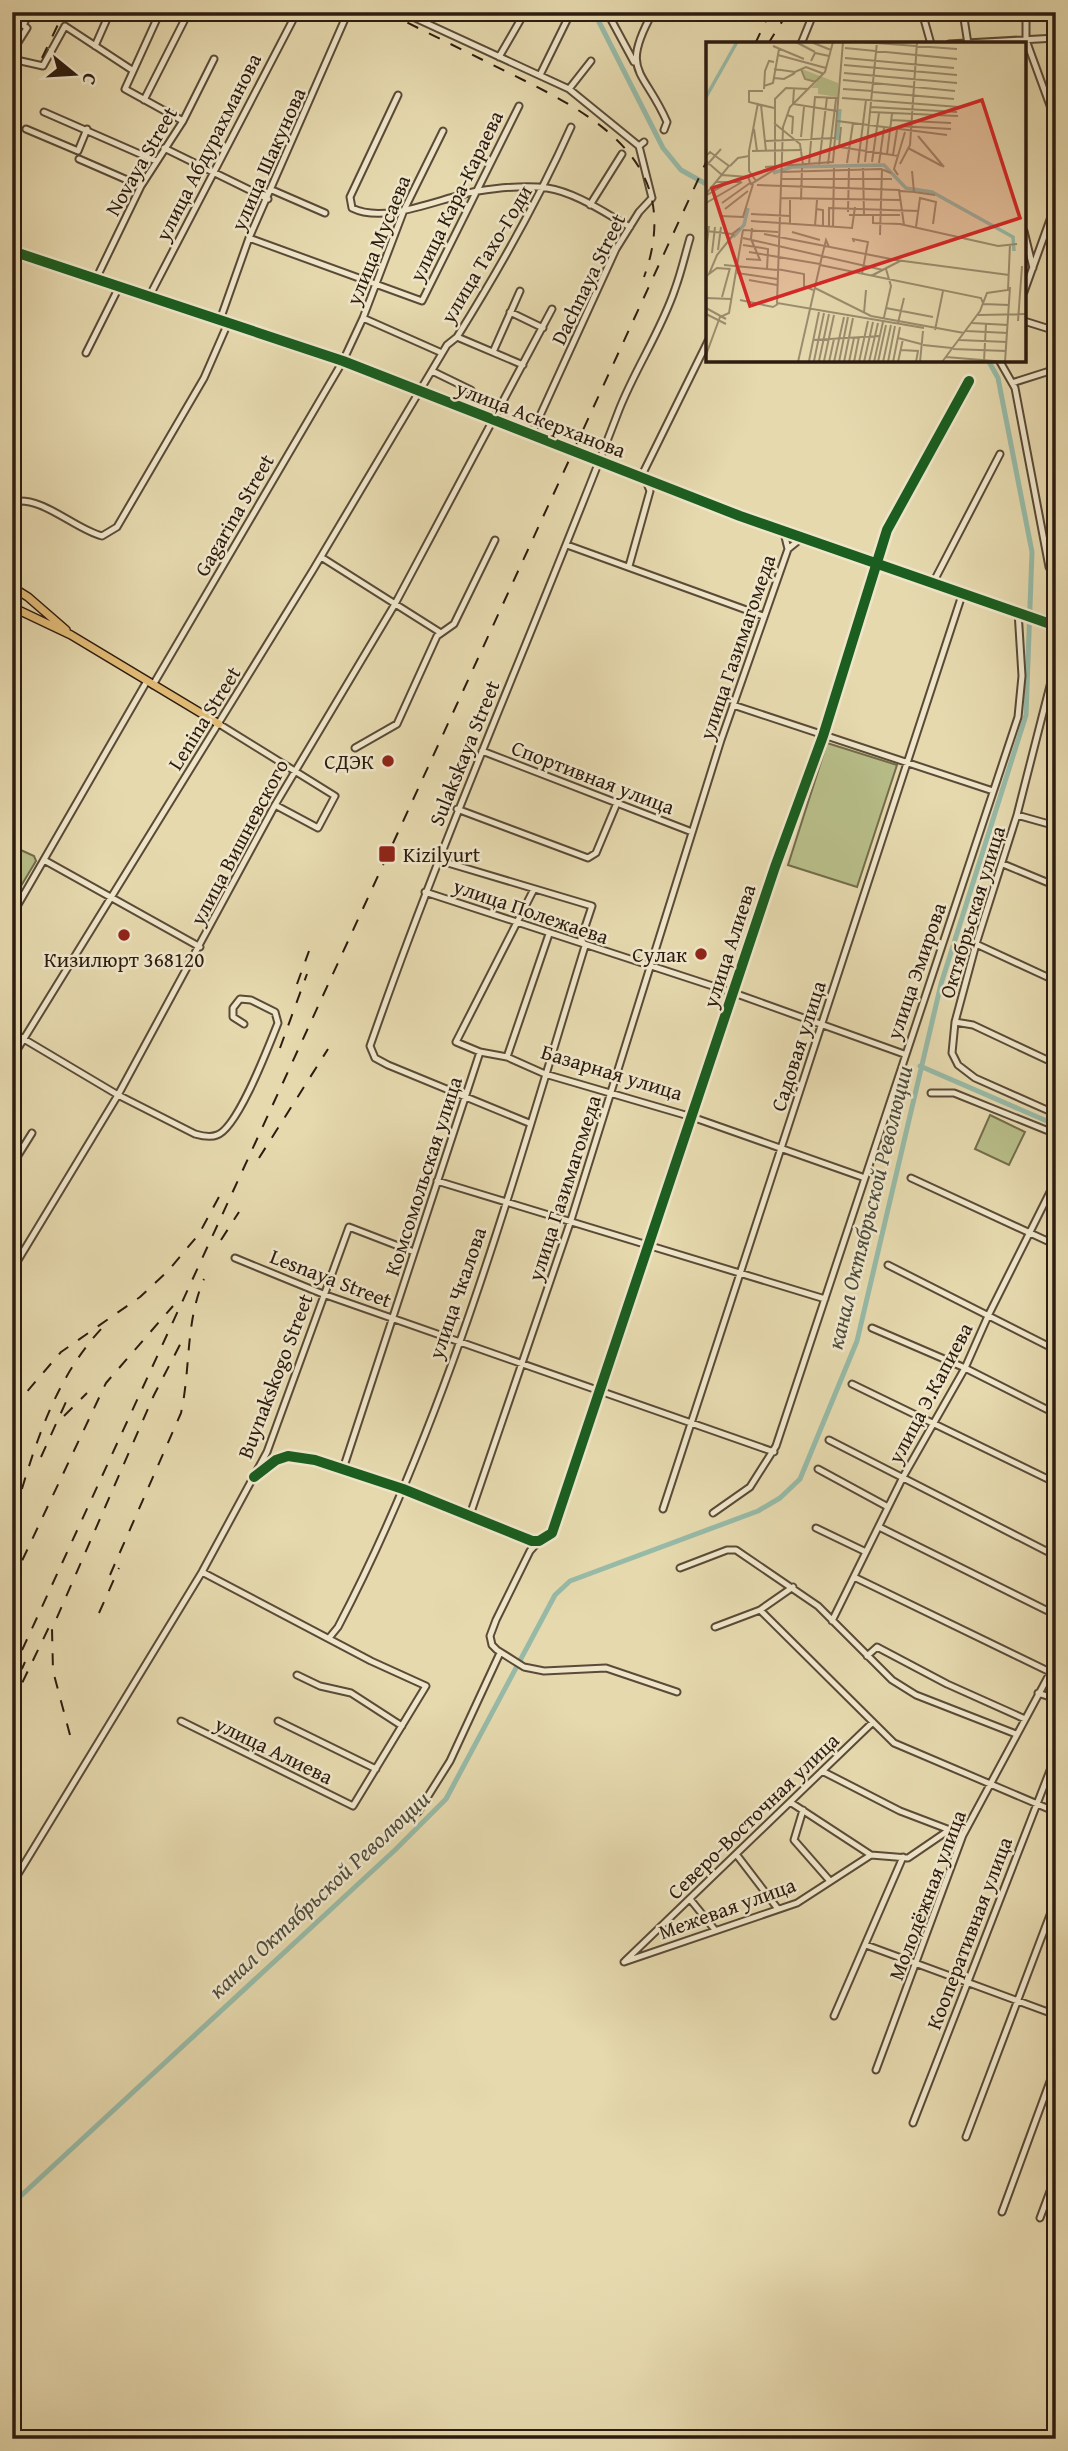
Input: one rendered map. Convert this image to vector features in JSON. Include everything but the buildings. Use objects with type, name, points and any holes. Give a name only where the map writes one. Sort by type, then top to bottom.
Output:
[{"type":"main road","points":[[15,589],[71,635]]},
{"type":"main road","points":[[12,606],[18,605],[22,599],[15,589]]},
{"type":"main road","points":[[12,606],[71,635],[219,724]]},
{"type":"street","points":[[12,52],[27,28],[23,25],[30,12]]},
{"type":"street","points":[[94,46],[110,12]]},
{"type":"street","points":[[160,12],[125,89],[183,121]]},
{"type":"street","name":"улица Абдурахманова","points":[[149,297],[296,12]]},
{"type":"street","name":"улица Шакунова","points":[[220,320],[250,239],[348,12]]},
{"type":"street","points":[[402,12],[569,89],[591,61]]},
{"type":"street","points":[[499,57],[525,12]]},
{"type":"street","points":[[607,12],[667,122],[664,130]]},
{"type":"street","points":[[634,62],[636,45],[653,12]]},
{"type":"street","points":[[802,42],[814,12]]},
{"type":"street","points":[[922,12],[930,42]]},
{"type":"street","points":[[963,12],[967,42]]},
{"type":"street","points":[[1026,12],[1026,40],[1056,122]]},
{"type":"street","points":[[540,75],[568,18]]},
{"type":"street","points":[[144,100],[185,19]]},
{"type":"street","points":[[12,59],[43,66],[65,26],[132,70]]},
{"type":"street","points":[[987,42],[1056,38]]},
{"type":"street","name":"Novaya Street","points":[[96,279],[141,186],[183,121],[214,59]]},
{"type":"street","name":"Dachnaya Street","points":[[533,431],[616,249],[652,198],[642,144],[569,89]]},
{"type":"street","points":[[398,95],[349,202],[352,208],[364,214],[404,210],[478,191],[544,187],[590,205],[630,227]]},
{"type":"street","name":"улица Кара-Караева","points":[[376,283],[422,301],[519,106]]},
{"type":"street","points":[[44,112],[156,161]]},
{"type":"street","name":"улица Тахо-Годи","points":[[420,392],[447,345],[457,337],[511,251],[571,127]]},
{"type":"street","points":[[26,129],[78,150],[87,129]]},
{"type":"street","name":"улица Мусаева","points":[[343,361],[363,318],[404,210],[443,131]]},
{"type":"street","points":[[164,148],[268,199]]},
{"type":"street","points":[[590,205],[622,154]]},
{"type":"street","points":[[79,159],[141,186]]},
{"type":"street","points":[[272,190],[325,213]]},
{"type":"street","points":[[1026,287],[1056,203]]},
{"type":"street","points":[[250,239],[376,283]]},
{"type":"street","name":"Sulakskaya Street","points":[[466,1099],[375,1058],[370,1046],[457,809],[598,470],[622,403],[675,291],[690,239]]},
{"type":"street","points":[[1026,239],[1033,268]]},
{"type":"street","name":"улица Аскерханова","points":[[12,251],[343,361],[684,494],[1056,625]]},
{"type":"street","points":[[86,353],[119,287]]},
{"type":"street","points":[[493,352],[520,291]]},
{"type":"street","name":"улица Вишневского","points":[[12,1270],[118,1095],[294,771],[395,604],[552,309]]},
{"type":"street","points":[[510,312],[543,328]]},
{"type":"street","points":[[363,318],[442,353]]},
{"type":"street","points":[[1026,322],[1056,331]]},
{"type":"street","points":[[12,502],[21,500],[40,506],[86,533],[102,537],[117,527],[204,378],[228,323]]},
{"type":"street","points":[[457,337],[523,365]]},
{"type":"street","points":[[629,566],[650,491],[643,472],[706,345]]},
{"type":"street","name":"Gagarina Street","points":[[12,915],[343,361]]},
{"type":"street","points":[[1000,362],[1012,383],[1049,567],[1056,579]]},
{"type":"street","points":[[1012,383],[1056,369]]},
{"type":"street","points":[[432,372],[471,390]]},
{"type":"street","name":"улица Алиева","points":[[539,1541],[552,1533],[823,736],[895,514],[969,381]]},
{"type":"street","name":"Lenina Street","points":[[12,1058],[420,392]]},
{"type":"street","points":[[934,581],[1000,454]]},
{"type":"street","name":"улица Газимагомеда","points":[[783,529],[788,549]]},
{"type":"street","name":"улица Газимагомеда","points":[[470,1515],[571,1220],[692,832],[763,616],[788,549],[804,536]]},
{"type":"street","points":[[355,748],[397,724],[437,636],[454,624],[495,540]]},
{"type":"street","points":[[567,545],[763,616]]},
{"type":"street","points":[[321,557],[441,633]]},
{"type":"street","name":"Садовая улица","points":[[663,1509],[963,592]]},
{"type":"street","name":"улица Эмирова","points":[[713,1513],[751,1487],[774,1452],[1018,717],[1022,676],[1021,612]]},
{"type":"street","name":"Октябрьская улица","points":[[1056,662],[1017,815],[976,944],[955,1022],[952,1053],[958,1065],[975,1078],[1056,1114]]},
{"type":"street","points":[[733,705],[993,791]]},
{"type":"street","points":[[219,724],[335,796],[318,828],[275,805]]},
{"type":"street","name":"Спортивная улица","points":[[482,751],[692,832]]},
{"type":"street","points":[[457,809],[588,858],[593,856],[617,803]]},
{"type":"street","points":[[1017,815],[1056,826]]},
{"type":"street","points":[[44,860],[200,947]]},
{"type":"street","points":[[438,860],[533,891],[456,1042],[480,1052],[507,1057],[549,934]]},
{"type":"street","points":[[1003,864],[1056,886]]},
{"type":"street","name":"улица Чкалова","points":[[329,1638],[338,1627],[378,1550],[458,1342],[585,946],[581,939],[592,906],[533,891]]},
{"type":"street","name":"улица Полежаева","points":[[425,892],[650,968],[734,993],[904,1054]]},
{"type":"street","points":[[976,944],[1056,981]]},
{"type":"street","points":[[12,1032],[118,1095],[195,1134],[219,1135],[249,1092],[278,1023],[275,1012],[251,1000],[240,999],[233,1007],[233,1017],[244,1024]]},
{"type":"street","points":[[955,1022],[973,1024],[1056,1064]]},
{"type":"street","name":"Комсомольская улица","points":[[343,1469],[480,1052]]},
{"type":"street","name":"Базарная улица","points":[[507,1057],[545,1074],[692,1117],[865,1178]]},
{"type":"street","points":[[931,1093],[954,1093],[1056,1133]]},
{"type":"street","points":[[466,1099],[529,1123]]},
{"type":"street","points":[[12,1165],[32,1133]]},
{"type":"street","points":[[911,1178],[1056,1245]]},
{"type":"street","name":"улица Э.Капиева","points":[[832,1621],[903,1477],[965,1368],[1056,1180]]},
{"type":"street","points":[[437,1181],[825,1299]]},
{"type":"street","name":"Buynakskogo Street","points":[[12,1884],[202,1572],[267,1452],[349,1227],[414,1252]]},
{"type":"street","name":"Lesnaya Street","points":[[235,1258],[323,1294],[523,1366],[774,1452]]},
{"type":"street","points":[[888,1265],[1056,1350]]},
{"type":"street","points":[[872,1328],[965,1368],[1056,1414]]},
{"type":"street","points":[[852,1384],[1056,1483]]},
{"type":"street","points":[[829,1440],[1056,1556]]},
{"type":"street","points":[[254,1477],[276,1460],[288,1456],[315,1460],[402,1489],[539,1541],[530,1551],[490,1636],[492,1644],[500,1653],[524,1667],[544,1671],[606,1668],[677,1692]]},
{"type":"street","points":[[818,1469],[888,1507]]},
{"type":"street","points":[[879,1527],[1056,1615]]},
{"type":"street","points":[[816,1528],[866,1552]]},
{"type":"street","points":[[680,1568],[727,1550],[736,1550],[793,1587],[892,1680],[916,1695],[1016,1734]]},
{"type":"street","points":[[202,1572],[426,1686],[376,1769],[278,1721]]},
{"type":"street","points":[[854,1577],[1050,1672]]},
{"type":"street","points":[[715,1627],[760,1610],[793,1587]]},
{"type":"street","points":[[760,1610],[894,1743],[988,1786],[1056,1812]]},
{"type":"street","points":[[867,1656],[877,1647],[1025,1719]]},
{"type":"street","points":[[418,1812],[450,1761],[500,1653]]},
{"type":"street","name":"Молодёжная улица","points":[[876,2070],[918,1964],[963,1835],[1056,1663]]},
{"type":"street","points":[[297,1675],[320,1686],[351,1693],[402,1726]]},
{"type":"street","points":[[1038,1693],[1056,1699]]},
{"type":"street","name":"улица Алиева","points":[[181,1721],[353,1806],[376,1769]]},
{"type":"street","name":"Северо-Восточная улица","points":[[624,1962],[873,1722]]},
{"type":"street","name":"Кооперативная улица","points":[[913,2123],[1056,1755]]},
{"type":"street","points":[[822,1771],[900,1811],[963,1835]]},
{"type":"street","points":[[790,1802],[871,1855],[908,1858],[949,1830]]},
{"type":"street","points":[[803,1810],[794,1840],[830,1881]]},
{"type":"street","points":[[736,1854],[778,1909]]},
{"type":"street","name":"Межевая улица","points":[[624,1962],[797,1903],[871,1855]]},
{"type":"street","points":[[834,2016],[903,1857]]},
{"type":"street","points":[[690,1899],[715,1930]]},
{"type":"street","points":[[966,2137],[1056,1899]]},
{"type":"street","points":[[866,1945],[1056,2015]]},
{"type":"street","points":[[1002,2212],[1056,2065]]},
{"type":"street","points":[[1040,2218],[1056,2175]]},
{"type":"green space","points":[[827,743],[897,765],[857,887],[788,865]]},
{"type":"green space","points":[[12,846],[34,856],[36,861],[12,901]]},
{"type":"green space","points":[[990,1115],[1025,1132],[1009,1165],[975,1149]]},
{"type":"waterway","name":"канал Октябрьской Революции","points":[[594,12],[663,148],[681,170],[706,184]]},
{"type":"waterway","name":"канал Октябрьской Революции","points":[[12,2204],[395,1850],[446,1799],[555,1595],[570,1581],[758,1511],[780,1498],[800,1479],[857,1341],[941,984],[1026,715],[1032,552],[998,378],[989,362]]},
{"type":"waterway","points":[[920,1066],[1056,1125]]},
{"type":"railway","points":[[42,58],[64,12]]},
{"type":"railway","points":[[386,12],[571,105],[624,147],[642,172],[652,202],[654,237],[644,277]]},
{"type":"railway","points":[[756,42],[770,12]]},
{"type":"railway","points":[[769,42],[788,12]]},
{"type":"railway","points":[[12,1672],[706,162]]},
{"type":"railway","points":[[297,984],[309,951]]},
{"type":"railway","points":[[280,1048],[307,974]]},
{"type":"railway","points":[[259,1158],[328,1049]]},
{"type":"railway","points":[[12,1409],[61,1352],[140,1297],[168,1271],[199,1234],[221,1193]]},
{"type":"railway","points":[[221,1240],[239,1212]]},
{"type":"railway","points":[[110,1575],[181,1413],[191,1329],[204,1279]]},
{"type":"railway","points":[[12,1582],[106,1383],[173,1306]]},
{"type":"railway","points":[[15,1512],[48,1414],[71,1368],[103,1327]]},
{"type":"railway","points":[[70,1735],[53,1671],[52,1629],[154,1395],[185,1335]]},
{"type":"railway","points":[[41,1457],[70,1393]]},
{"type":"railway","points":[[64,1416],[87,1393]]},
{"type":"railway","points":[[99,1613],[119,1568]]},
{"type":"railway","points":[[12,1704],[50,1625]]},
{"type":"railway","points":[[12,1691],[25,1662]]},
{"type":"cycle path","points":[[12,251],[343,361],[740,516],[1056,626]]},
{"type":"cycle path","points":[[254,1477],[276,1460],[288,1456],[315,1460],[403,1489],[532,1541],[539,1541],[552,1533],[775,867],[823,736],[887,530],[969,381]]},
{"type":"place","name":"СДЭК","points":[[388,761]]},
{"type":"place","name":"Kizilyurt","points":[[387,854]]},
{"type":"place","name":"Кизилюрт 368120","points":[[124,935]]},
{"type":"place","name":"Сулак","points":[[701,954]]}]
